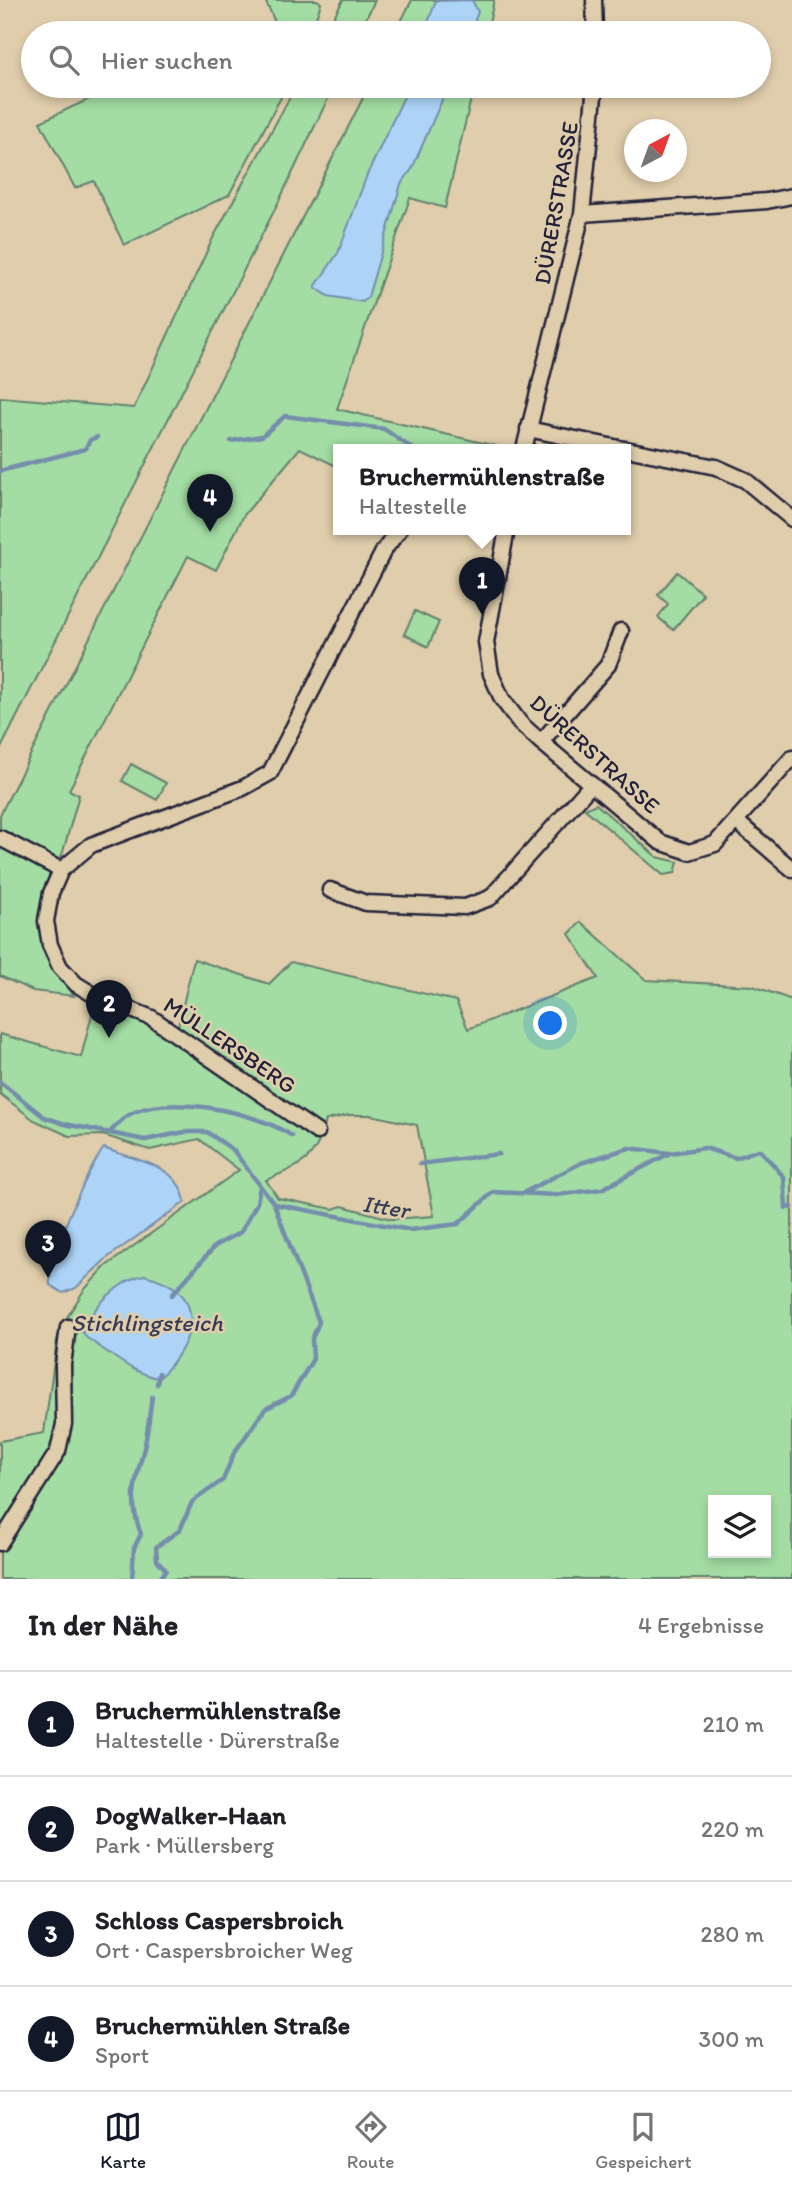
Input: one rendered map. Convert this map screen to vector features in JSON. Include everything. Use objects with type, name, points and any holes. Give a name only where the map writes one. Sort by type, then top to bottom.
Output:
[{"type":"street","points":[[594,0],[595,21]]},
{"type":"street","name":"DÜRERSTRASSE","points":[[525,444],[582,214],[594,98]]},
{"type":"street","points":[[582,214],[767,201],[792,196]]},
{"type":"street","points":[[528,429],[601,444]]},
{"type":"street","points":[[631,450],[716,467],[745,480],[792,519]]},
{"type":"street","points":[[0,838],[61,870],[91,845],[243,788],[270,774],[384,550],[395,535]]},
{"type":"street","name":"DÜRERSTRASSE","points":[[506,535],[485,642],[491,674],[502,699],[520,723],[660,842],[689,852],[715,844],[792,758]]},
{"type":"street","points":[[541,742],[608,665],[621,631]]},
{"type":"street","points":[[330,890],[366,903],[465,907],[490,898],[591,785]]},
{"type":"street","points":[[736,821],[792,869]]},
{"type":"street","name":"MÜLLERSBERG","points":[[61,870],[51,893],[46,921],[50,945],[60,967],[76,984],[94,995],[152,1018],[317,1132]]},
{"type":"street","points":[[0,1544],[58,1451],[64,1424],[62,1364],[68,1327]]},
{"type":"green space","points":[[265,0],[317,0],[321,3],[315,21],[275,21]]},
{"type":"green space","points":[[343,0],[375,0],[365,21],[332,21]]},
{"type":"green space","points":[[412,0],[494,0],[490,21],[401,21]]},
{"type":"green space","points":[[91,98],[281,98],[229,195],[124,245],[94,181],[75,188],[40,122]]},
{"type":"green space","points":[[289,98],[328,98],[278,203],[0,750],[0,397],[134,408],[213,238]]},
{"type":"green space","points":[[363,98],[471,98],[445,208],[410,198],[337,409],[488,444],[333,444],[333,464],[300,448],[244,515],[216,570],[188,556],[69,790],[79,795],[63,852],[38,915],[43,944],[52,970],[74,996],[33,991],[0,976],[0,815]]},
{"type":"green space","points":[[677,572],[703,594],[673,630],[658,617],[668,604],[658,595]]},
{"type":"green space","points":[[415,611],[439,622],[428,647],[404,634]]},
{"type":"green space","points":[[131,764],[166,783],[157,800],[122,781]]},
{"type":"green space","points":[[596,804],[657,857],[678,862],[675,873],[663,875],[585,809]]},
{"type":"green space","points":[[581,922],[646,980],[753,986],[792,1000],[792,1579],[0,1579],[0,1441],[44,1433],[61,1327],[84,1290],[106,1266],[239,1170],[199,1139],[150,1150],[103,1135],[69,1136],[34,1120],[0,1094],[0,1034],[81,1057],[95,1003],[139,1020],[174,1042],[194,959],[269,984],[291,962],[456,1001],[468,1029],[598,978],[569,934]],"holes":[[[349,1115],[371,1115],[417,1125],[434,1216],[391,1219],[342,1206],[333,1209],[278,1198],[266,1180],[298,1165],[313,1153],[326,1120]],[[144,1276],[172,1287],[188,1309],[135,1369],[82,1331],[123,1285]]]},
{"type":"water","points":[[472,0],[478,12],[475,21],[428,21],[436,1]]},
{"type":"water","points":[[403,98],[443,98],[412,169],[401,184],[368,297],[363,302],[328,296],[315,287],[338,253],[367,175]]},
{"type":"water","points":[[104,1148],[165,1171],[181,1189],[185,1202],[107,1258],[76,1288],[63,1293],[50,1285],[55,1256],[79,1194]]},
{"type":"water","name":"Stichlingsteich","points":[[144,1275],[165,1283],[180,1293],[188,1305],[190,1319],[182,1349],[159,1378],[149,1376],[122,1362],[87,1338],[82,1331],[92,1313],[107,1296],[125,1283]]},
{"type":"waterway","points":[[231,441],[262,436],[285,416],[384,429],[406,444]]},
{"type":"waterway","points":[[0,471],[85,449],[90,440],[97,437]]},
{"type":"waterway","name":"Itter","points":[[0,1082],[44,1117],[65,1124],[145,1140],[185,1132],[207,1132],[233,1150],[274,1204],[410,1230],[458,1224],[493,1192],[557,1195],[602,1189],[670,1153],[705,1148],[736,1158],[758,1150],[762,1152],[784,1177],[786,1208],[792,1207]]},
{"type":"waterway","points":[[111,1131],[127,1116],[143,1109],[187,1105],[257,1119],[292,1136]]},
{"type":"waterway","points":[[523,1193],[581,1163],[629,1148],[669,1153]]},
{"type":"waterway","points":[[420,1164],[499,1154]]},
{"type":"waterway","points":[[172,1295],[215,1246],[241,1232],[257,1203],[260,1186]]},
{"type":"waterway","points":[[160,1579],[166,1570],[157,1560],[156,1547],[180,1530],[192,1502],[223,1480],[234,1453],[265,1409],[291,1396],[313,1359],[312,1339],[319,1322],[274,1204]]},
{"type":"waterway","points":[[157,1384],[159,1373]]},
{"type":"waterway","points":[[132,1579],[134,1548],[141,1534],[135,1513],[134,1493],[152,1397]]},
{"type":"place","name":"Bruchermühlen Straße","points":[[210,532]]},
{"type":"place","name":"Bruchermühlenstraße","points":[[482,615]]},
{"type":"place","name":"DogWalker-Haan","points":[[109,1038]]},
{"type":"place","name":"Schloss Caspersbroich","points":[[48,1278]]}]
